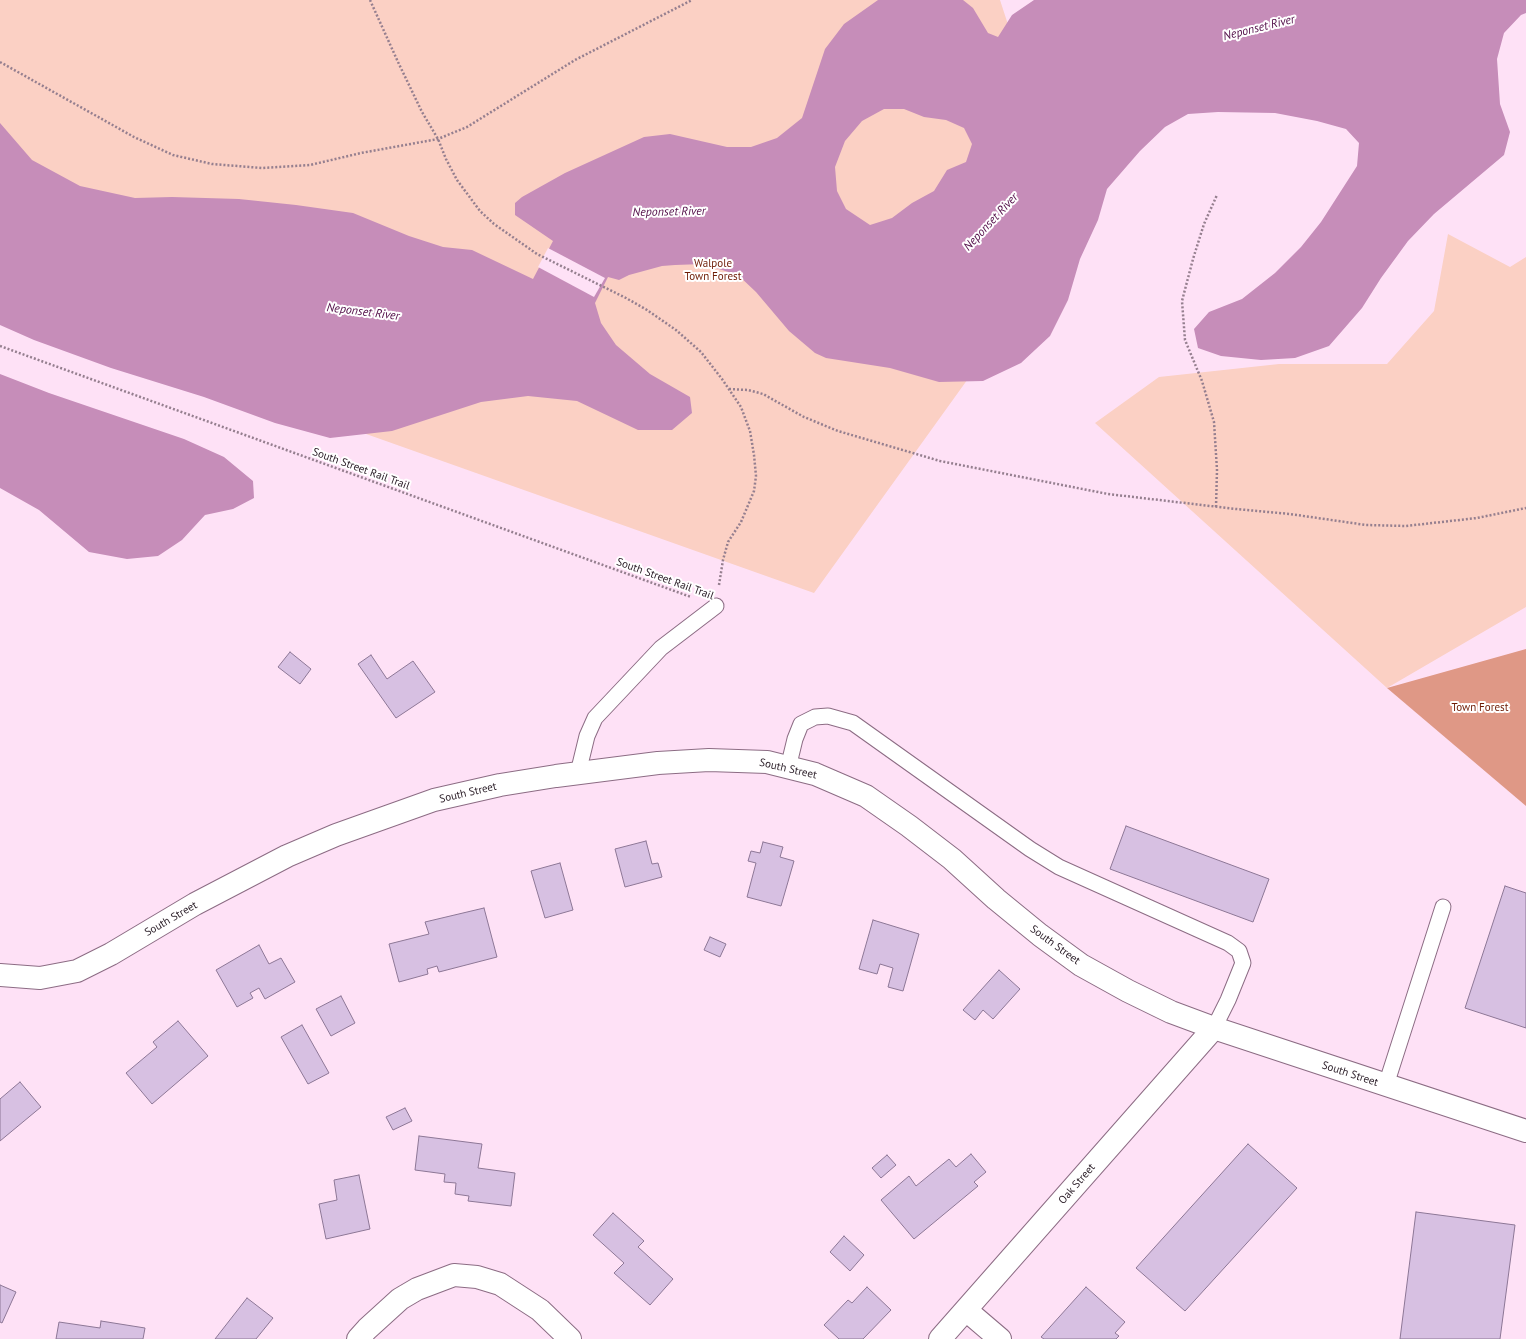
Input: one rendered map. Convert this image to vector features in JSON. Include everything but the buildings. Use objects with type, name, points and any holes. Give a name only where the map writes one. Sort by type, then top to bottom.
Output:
[{"type":"street","name":"South Street","points":[[0,975],[40,978],[77,971],[111,954],[195,904],[288,856],[336,835],[434,800],[485,789],[578,773],[658,763],[709,760],[767,762],[815,774],[866,796],[928,840],[1040,935],[1081,965],[1128,991],[1171,1012],[1214,1028],[1526,1132]]},
{"type":"street","name":"Oak Street","points":[[940,1339],[1214,1028]]},
{"type":"street","points":[[358,1339],[367,1329],[400,1300],[417,1289],[454,1275],[477,1277],[500,1284],[540,1310],[570,1339]]},
{"type":"street","points":[[966,1310],[1000,1339]]},
{"type":"lane","points":[[578,773],[587,736],[595,718],[661,648],[716,606]]},
{"type":"lane","points":[[788,768],[794,739],[801,724],[815,717],[828,716],[853,723],[1030,849],[1059,867],[1228,942],[1239,951],[1243,963],[1214,1028]]},
{"type":"lane","points":[[1386,1085],[1443,907]]},
{"type":"path","points":[[370,0],[400,68],[422,112],[438,139],[446,159],[458,180],[480,211],[494,224],[537,254],[611,292],[626,298],[647,310],[676,330],[701,352],[741,407],[750,431],[756,476],[754,491],[749,505],[741,522],[728,542],[724,554],[716,606]]},
{"type":"path","points":[[0,62],[134,137],[173,155],[212,164],[262,168],[310,165],[361,153],[438,139],[467,127],[575,60],[692,0]]},
{"type":"path","points":[[1216,507],[1217,470],[1214,422],[1202,381],[1185,340],[1182,301],[1204,224],[1217,195]]},
{"type":"path","name":"South Street Rail Trail","points":[[0,346],[716,606]]},
{"type":"path","points":[[728,388],[748,390],[763,394],[804,417],[838,431],[940,461],[1108,494],[1366,524],[1406,526],[1477,518],[1518,511],[1526,508]]},
{"type":"green space","name":"Walpole Town Forest","points":[[0,0],[1000,0],[1075,230],[814,593],[0,304]]},
{"type":"green space","points":[[1448,234],[1510,267],[1526,257],[1526,607],[1387,688],[1095,423],[1159,377],[1279,364],[1387,364],[1434,311]]},
{"type":"green space","name":"Town Forest","points":[[1526,649],[1526,806],[1387,688]]},
{"type":"water","name":"Neponset River","points":[[878,0],[963,0],[973,8],[988,33],[998,37],[1012,15],[1034,0],[1526,0],[1526,13],[1521,15],[1504,33],[1497,59],[1500,104],[1510,132],[1504,155],[1434,214],[1408,241],[1381,278],[1362,308],[1329,346],[1295,358],[1261,360],[1221,356],[1198,348],[1194,329],[1209,312],[1242,299],[1275,273],[1301,247],[1321,222],[1357,166],[1359,143],[1346,129],[1317,121],[1275,113],[1218,112],[1188,114],[1165,127],[1140,151],[1107,189],[1098,220],[1080,259],[1068,300],[1050,336],[1021,363],[983,381],[939,382],[890,368],[826,358],[815,353],[789,331],[756,292],[738,275],[703,264],[662,266],[629,275],[619,280],[608,277],[595,303],[601,323],[616,345],[650,374],[690,397],[692,413],[672,430],[638,430],[577,401],[528,396],[481,402],[392,431],[330,438],[275,423],[204,397],[111,368],[34,340],[0,325],[0,123],[32,160],[80,186],[135,198],[172,197],[239,199],[353,213],[409,236],[443,247],[472,250],[533,279],[553,241],[515,215],[515,203],[522,197],[565,173],[644,137],[670,134],[727,147],[751,147],[777,138],[802,118],[825,49],[844,24]],"holes":[[[884,109],[904,109],[924,117],[946,120],[964,128],[972,144],[966,162],[947,170],[934,191],[912,203],[892,218],[870,225],[846,209],[837,191],[835,167],[845,141],[862,121]]]},
{"type":"water","points":[[0,374],[49,393],[184,439],[224,457],[253,481],[254,498],[233,509],[205,515],[182,540],[158,556],[127,559],[89,552],[39,510],[0,488]]},
{"type":"pier","points":[[548,248],[605,278],[594,297],[538,267]]}]
